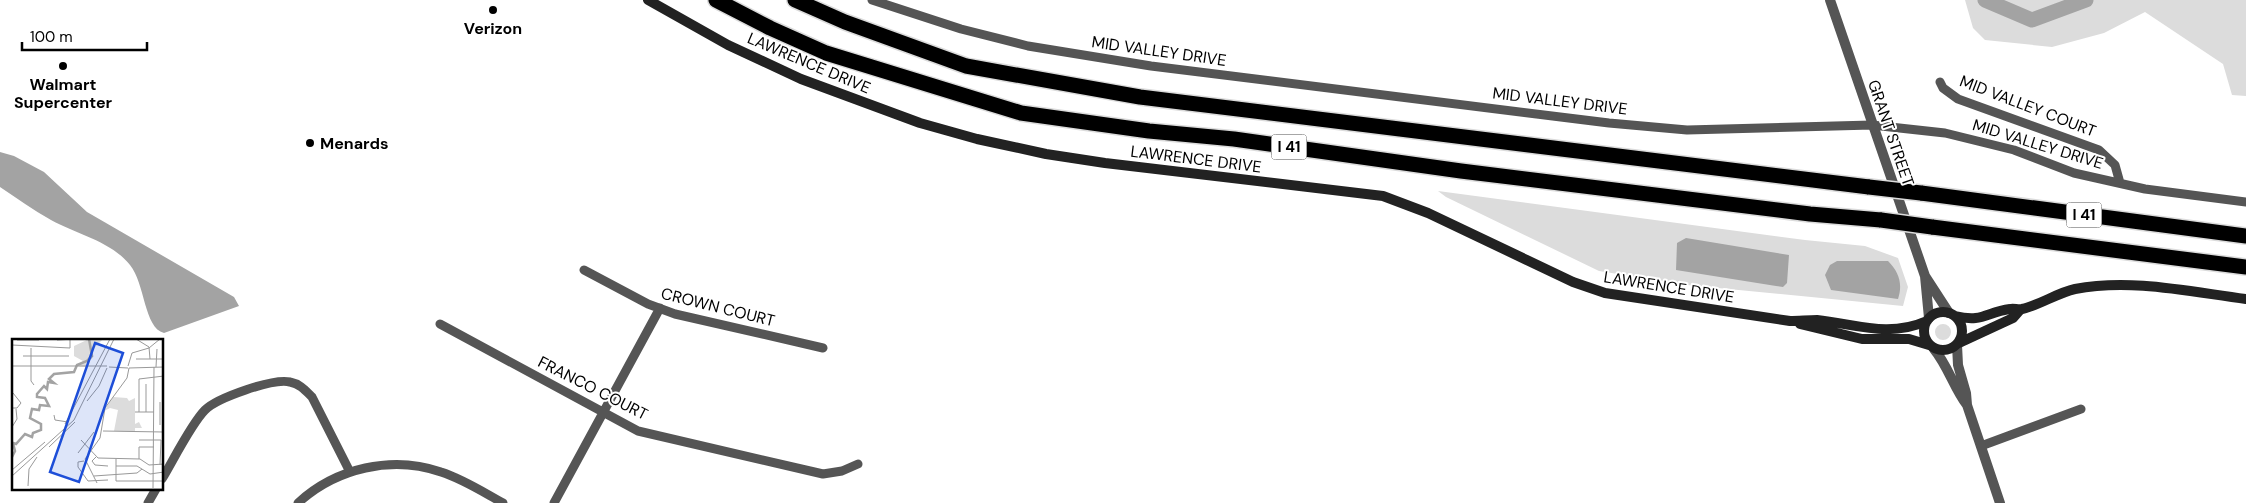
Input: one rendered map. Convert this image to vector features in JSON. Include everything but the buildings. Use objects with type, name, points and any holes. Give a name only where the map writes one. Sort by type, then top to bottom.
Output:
[{"type":"highway","name":"I 41","points":[[716,0],[770,28],[826,53],[1021,113],[1149,131],[1234,139],[1461,171],[1810,214],[1881,220],[2246,267]]},
{"type":"highway","name":"I 41","points":[[795,0],[845,22],[966,66],[1113,93],[1312,120],[1869,186],[2246,236]]},
{"type":"main road","name":"LAWRENCE DRIVE","points":[[648,0],[728,45],[801,79],[920,123],[976,139],[1054,155],[1383,196],[1428,213],[1572,282],[1605,293],[1790,321],[1816,320],[1895,330],[1928,319]]},
{"type":"main road","points":[[1931,347],[1924,333],[1928,319],[1938,312],[1976,319],[2010,309],[2020,310],[2074,289],[2107,285],[2151,286],[2246,299]]},
{"type":"main road","points":[[1790,321],[1862,339],[1909,339],[1946,351],[2013,318],[2020,310]]},
{"type":"main road","points":[[1952,315],[1962,326],[1958,344]]},
{"type":"street","name":"MID VALLEY DRIVE","points":[[875,0],[962,29],[1036,47],[1150,66],[1609,123],[1687,130],[1872,125],[1945,133],[2014,150],[2074,173],[2167,192],[2246,202]]},
{"type":"street","name":"GRANT STREET","points":[[1830,0],[1925,276],[1928,319]]},
{"type":"street","name":"MID VALLEY COURT","points":[[1940,82],[1943,88],[1958,99],[2099,150],[2115,165],[2120,183]]},
{"type":"street","name":"CROWN COURT","points":[[584,270],[660,308],[823,348]]},
{"type":"street","name":"GRANT STREET","points":[[1925,276],[1952,315]]},
{"type":"street","points":[[554,503],[660,308]]},
{"type":"street","name":"FRANCO COURT","points":[[440,324],[638,431],[823,474],[842,471],[858,464]]},
{"type":"street","points":[[1958,344],[1958,365],[1966,393],[1967,405],[2000,503]]},
{"type":"street","points":[[1931,347],[1948,369],[1959,395],[1967,405]]},
{"type":"street","points":[[164,476],[204,411],[214,402],[276,380],[291,382],[303,387],[312,396],[350,472]]},
{"type":"street","points":[[1981,446],[2081,408]]},
{"type":"street","points":[[298,503],[321,485],[350,472],[389,464],[424,467],[457,478],[503,503]]},
{"type":"street","points":[[148,503],[155,490]]},
{"type":"shaded area","points":[[1965,0],[2246,0],[2246,96],[2232,95],[2223,64],[2145,12],[2104,33],[2052,47],[1985,40],[1973,28]]},
{"type":"shaded area","points":[[0,152],[14,156],[44,172],[87,212],[234,297],[239,306],[164,333],[157,329],[148,314],[135,273],[122,257],[103,244],[51,220],[0,187]]},
{"type":"shaded area","points":[[1438,191],[1805,240],[1865,246],[1898,258],[1908,287],[1903,306],[1687,285],[1599,271],[1446,197]]},
{"type":"shaded area","points":[[1686,238],[1789,255],[1787,283],[1783,287],[1676,270],[1677,243]]},
{"type":"shaded area","points":[[1837,261],[1888,261],[1895,269],[1899,278],[1898,299],[1831,290],[1825,275],[1830,265]]},
{"type":"shaded area","points":[[1940,324],[1946,324],[1951,329],[1949,338],[1940,340],[1935,335],[1935,329]]},
{"type":"waterway","points":[[1985,0],[2032,20],[2086,0]]},
{"type":"place","name":"Verizon","points":[[493,10]]},
{"type":"place","name":"Walmart Supercenter","points":[[63,66]]},
{"type":"place","name":"Menards","points":[[310,143]]}]
